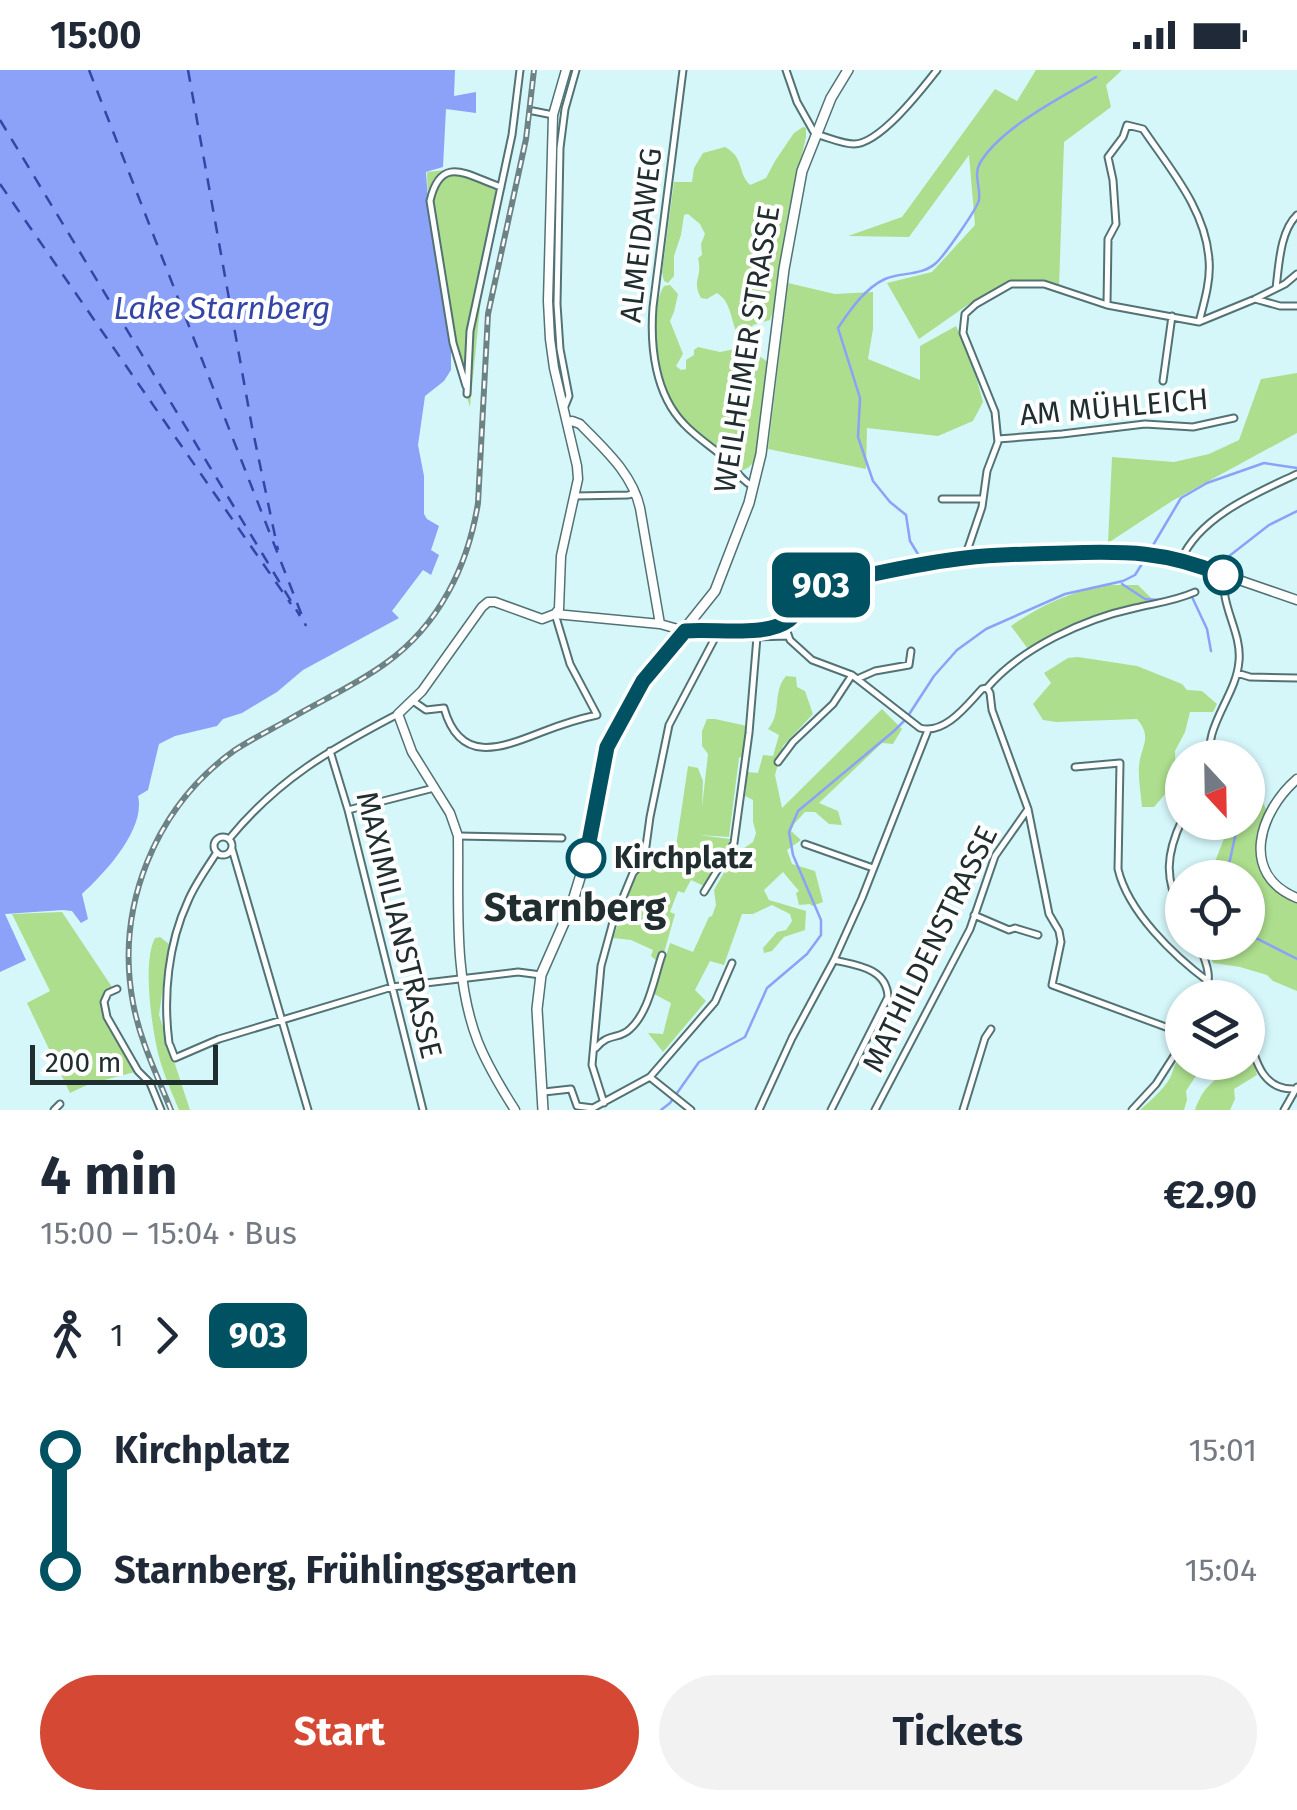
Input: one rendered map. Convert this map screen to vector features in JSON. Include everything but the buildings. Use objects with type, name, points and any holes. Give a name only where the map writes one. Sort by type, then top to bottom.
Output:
[{"type":"main road","name":"WEILHEIMER STRASSE","points":[[540,975],[571,907],[586,858],[607,747],[643,681],[715,591],[754,486],[770,399],[784,268],[802,171],[815,134],[848,70]]},
{"type":"main road","points":[[540,975],[537,1009],[543,1110]]},
{"type":"street","points":[[501,187],[456,171],[444,173],[434,182],[430,201],[453,342],[468,394],[470,331],[519,108],[520,70]]},
{"type":"street","points":[[414,701],[426,710],[444,708],[455,735],[490,748],[597,715],[570,664],[555,614],[577,466],[550,340],[548,301],[553,116],[566,70]]},
{"type":"street","points":[[564,409],[569,396],[557,324],[560,148],[576,70]]},
{"type":"street","name":"ALMEIDAWEG","points":[[684,70],[652,308],[654,359],[669,402],[681,421],[728,461],[746,483],[754,486]]},
{"type":"street","points":[[786,70],[815,134],[854,144],[871,138],[937,70]]},
{"type":"street","points":[[533,111],[553,116]]},
{"type":"street","points":[[1107,305],[1108,239],[1116,224],[1108,157],[1128,125],[1143,129],[1204,226],[1210,263],[1199,322]]},
{"type":"street","points":[[1276,288],[1280,258],[1291,221],[1297,215]]},
{"type":"street","points":[[965,558],[998,438],[995,412],[963,332],[965,314],[976,304],[1011,284],[1044,284],[1107,305],[1199,322],[1256,299],[1297,274]]},
{"type":"street","points":[[1256,299],[1297,306]]},
{"type":"street","points":[[1163,382],[1172,316]]},
{"type":"street","name":"AM MÜHLEICH","points":[[998,438],[1145,424],[1193,427],[1234,418]]},
{"type":"street","points":[[567,423],[580,424],[594,438],[621,466],[636,493],[660,624]]},
{"type":"street","points":[[1180,560],[1219,515],[1297,474]]},
{"type":"street","points":[[574,496],[636,493]]},
{"type":"street","points":[[942,499],[983,499]]},
{"type":"street","points":[[229,839],[272,792],[330,751],[414,701],[488,602],[542,619],[555,614],[660,624],[685,631],[758,630],[784,623],[822,584],[965,558],[1122,551],[1180,560],[1293,599]]},
{"type":"street","points":[[1211,740],[1240,659],[1223,582],[1225,576]]},
{"type":"street","points":[[784,623],[790,640],[812,660],[855,677],[920,728],[928,730],[949,720],[1017,662],[1073,628],[1196,592]]},
{"type":"street","points":[[604,1103],[592,1065],[601,966],[626,890],[633,873],[644,861],[670,725],[716,636],[788,636]]},
{"type":"street","points":[[704,892],[734,844],[750,733],[757,637]]},
{"type":"street","points":[[778,762],[855,677],[909,665],[910,651]]},
{"type":"street","points":[[1237,672],[1250,677],[1297,678]]},
{"type":"street","points":[[987,688],[1028,809],[1049,914],[1062,942],[1052,985],[1165,1028]]},
{"type":"street","points":[[398,714],[412,752],[450,813],[458,836],[462,979],[477,1040],[515,1110]]},
{"type":"street","points":[[759,1110],[834,960],[928,730]]},
{"type":"street","name":"MAXIMILIANSTRASSE","points":[[330,751],[423,1110]]},
{"type":"street","points":[[1075,767],[1120,763],[1121,883],[1134,906],[1168,947],[1206,980]]},
{"type":"street","points":[[1297,779],[1268,813],[1260,838],[1260,857],[1269,878],[1282,892],[1297,898]]},
{"type":"street","points":[[348,810],[434,788]]},
{"type":"street","name":"MATHILDENSTRASSE","points":[[875,1110],[970,929],[995,856],[1028,809]]},
{"type":"street","points":[[458,836],[562,838]]},
{"type":"street","points":[[217,852],[214,844],[218,838],[229,839],[308,1110]]},
{"type":"street","points":[[805,844],[873,868]]},
{"type":"street","points":[[217,852],[226,854],[232,848]]},
{"type":"street","points":[[217,852],[187,902],[172,951],[166,997],[169,1044],[175,1058],[219,1040],[392,987],[518,972],[540,975]]},
{"type":"street","points":[[974,915],[1009,930],[1038,935]]},
{"type":"street","points":[[595,1049],[605,1038],[625,1033],[642,1013],[662,955]]},
{"type":"street","points":[[831,1110],[888,997],[888,988],[873,970],[834,960]]},
{"type":"street","points":[[544,1092],[571,1089],[580,1108],[593,1108],[650,1077],[715,1002],[732,963]]},
{"type":"street","points":[[117,989],[108,993],[104,1002],[107,1017],[138,1071],[150,1082],[161,1110]]},
{"type":"street","points":[[963,1110],[984,1038],[991,1030]]},
{"type":"street","points":[[1132,1110],[1165,1070]]},
{"type":"street","points":[[650,1077],[691,1110]]},
{"type":"street","points":[[1265,1078],[1283,1089],[1296,1088],[1284,1110]]},
{"type":"street","points":[[54,1110],[60,1104]]},
{"type":"green space","points":[[1036,70],[1122,70],[1106,85],[1111,107],[1064,142],[1059,288],[1011,282],[969,304],[919,339],[887,283],[932,272],[975,225],[969,155],[909,237],[848,236],[902,217],[995,89],[1017,101]]},
{"type":"green space","points":[[803,127],[806,137],[786,226],[774,308],[770,320],[753,325],[740,339],[722,297],[717,293],[701,298],[698,292],[698,258],[705,234],[688,214],[684,215],[674,256],[674,276],[668,283],[664,281],[674,182],[692,182],[694,168],[703,153],[725,147],[736,156],[750,185],[766,178],[794,133]]},
{"type":"green space","points":[[456,169],[505,188],[484,268],[470,407],[453,352],[428,202],[427,172]]},
{"type":"green space","points":[[788,283],[835,294],[873,292],[868,359],[920,380],[920,346],[956,326],[970,355],[983,402],[973,421],[938,436],[867,428],[866,469],[768,449]]},
{"type":"green space","points":[[670,285],[678,294],[670,321],[683,354],[676,366],[686,369],[686,360],[698,347],[720,352],[745,347],[770,366],[758,453],[752,464],[741,471],[684,420],[665,385],[657,349],[656,314],[664,286]]},
{"type":"green space","points":[[1297,373],[1297,433],[1172,501],[1108,543],[1112,457],[1174,462],[1209,454],[1239,440],[1261,379]]},
{"type":"green space","points":[[1107,585],[1138,585],[1158,605],[1136,607],[1073,628],[1031,653],[1011,626],[1056,600]]},
{"type":"green space","points":[[1068,658],[1137,666],[1182,684],[1187,690],[1202,691],[1217,704],[1213,712],[1190,712],[1181,740],[1165,740],[1165,794],[1154,807],[1142,807],[1139,766],[1145,737],[1137,719],[1056,722],[1043,720],[1033,704],[1051,683],[1044,673]]},
{"type":"green space","points":[[786,676],[796,677],[797,687],[805,691],[813,714],[783,746],[775,775],[782,808],[882,709],[902,729],[893,744],[882,743],[819,803],[838,811],[842,825],[829,824],[815,812],[805,812],[794,824],[791,831],[801,840],[787,850],[792,864],[815,871],[823,902],[799,905],[799,891],[783,872],[764,890],[769,900],[806,911],[805,930],[784,937],[772,951],[764,953],[763,948],[777,932],[786,930],[792,921],[790,914],[772,905],[753,914],[742,914],[724,965],[710,961],[695,990],[706,1001],[663,1052],[648,1033],[663,1034],[671,1003],[654,994],[670,943],[693,952],[716,905],[714,890],[734,855],[753,842],[753,800],[745,796],[747,772],[758,773],[763,755],[773,756],[779,735],[768,729]]},
{"type":"green space","points":[[707,719],[747,726],[729,837],[699,835],[730,839],[704,886],[691,880],[684,893],[678,891],[670,912],[675,914],[658,962],[651,956],[653,950],[631,940],[613,938],[649,850],[675,853],[688,766],[698,768],[703,781],[702,807],[708,754],[702,746],[702,731]]},
{"type":"green space","points":[[1223,840],[1260,840],[1265,860],[1216,860]]},
{"type":"green space","points":[[1265,860],[1269,878],[1297,898],[1297,991],[1267,975],[1212,960],[1265,960]]},
{"type":"green space","points":[[62,912],[112,987],[104,991],[104,1013],[135,1072],[70,1093],[27,1003],[50,991],[12,914]]},
{"type":"green space","points":[[155,938],[169,944],[159,1015],[190,1110],[179,1110],[161,1064],[154,1030],[149,963]]},
{"type":"green space","points":[[1169,1080],[1193,1080],[1186,1091],[1184,1110],[1140,1110]]},
{"type":"green space","points":[[1215,1080],[1249,1080],[1234,1089],[1230,1110],[1195,1110]]},
{"type":"water","name":"Lake Starnberg","points":[[0,70],[455,70],[454,96],[476,92],[476,113],[446,109],[443,167],[426,172],[451,343],[451,370],[425,396],[418,445],[424,476],[424,514],[439,526],[431,550],[439,555],[431,575],[423,570],[392,611],[399,618],[303,670],[277,692],[242,713],[223,719],[217,726],[159,744],[148,790],[138,796],[139,809],[130,836],[82,894],[88,919],[81,923],[72,911],[63,910],[5,914],[26,960],[0,972]]},
{"type":"waterway","points":[[921,559],[910,541],[906,515],[873,481],[858,437],[860,398],[838,328],[858,300],[878,283],[924,270],[940,259],[977,205],[978,168],[989,150],[1033,114],[1096,77]]},
{"type":"waterway","points":[[1149,552],[1181,498],[1207,483],[1264,463],[1297,468]]},
{"type":"waterway","points":[[1219,564],[1269,525],[1297,511]]},
{"type":"waterway","points":[[661,1110],[699,1062],[745,1037],[767,988],[807,954],[821,935],[821,920],[793,855],[789,832],[798,811],[906,719],[934,676],[957,650],[986,629],[1065,594],[1123,581],[1135,575],[1145,559]]},
{"type":"waterway","points":[[1122,584],[1145,599],[1159,600]]},
{"type":"waterway","points":[[1192,597],[1207,629],[1211,651]]},
{"type":"waterway","points":[[1230,860],[1234,840]]},
{"type":"waterway","points":[[1265,943],[1297,959]]},
{"type":"ferry route","points":[[89,70],[306,626]]},
{"type":"ferry route","points":[[188,70],[278,550]]},
{"type":"ferry route","points":[[0,120],[300,616]]},
{"type":"ferry route","points":[[0,184],[291,604]]},
{"type":"railway","points":[[171,1110],[140,1031],[129,967],[130,931],[147,862],[183,800],[207,773],[241,746],[386,663],[421,631],[448,592],[467,549],[478,503],[488,314],[526,139],[534,70]]},
{"type":"bus line","name":"903","points":[[586,858],[607,747],[643,681],[685,631],[768,629],[791,618],[822,584],[965,558],[1122,551],[1170,557],[1223,575]]},
{"type":"place","name":"Kirchplatz","points":[[586,858]]},
{"type":"district","name":"Starnberg","points":[[575,908]]}]
